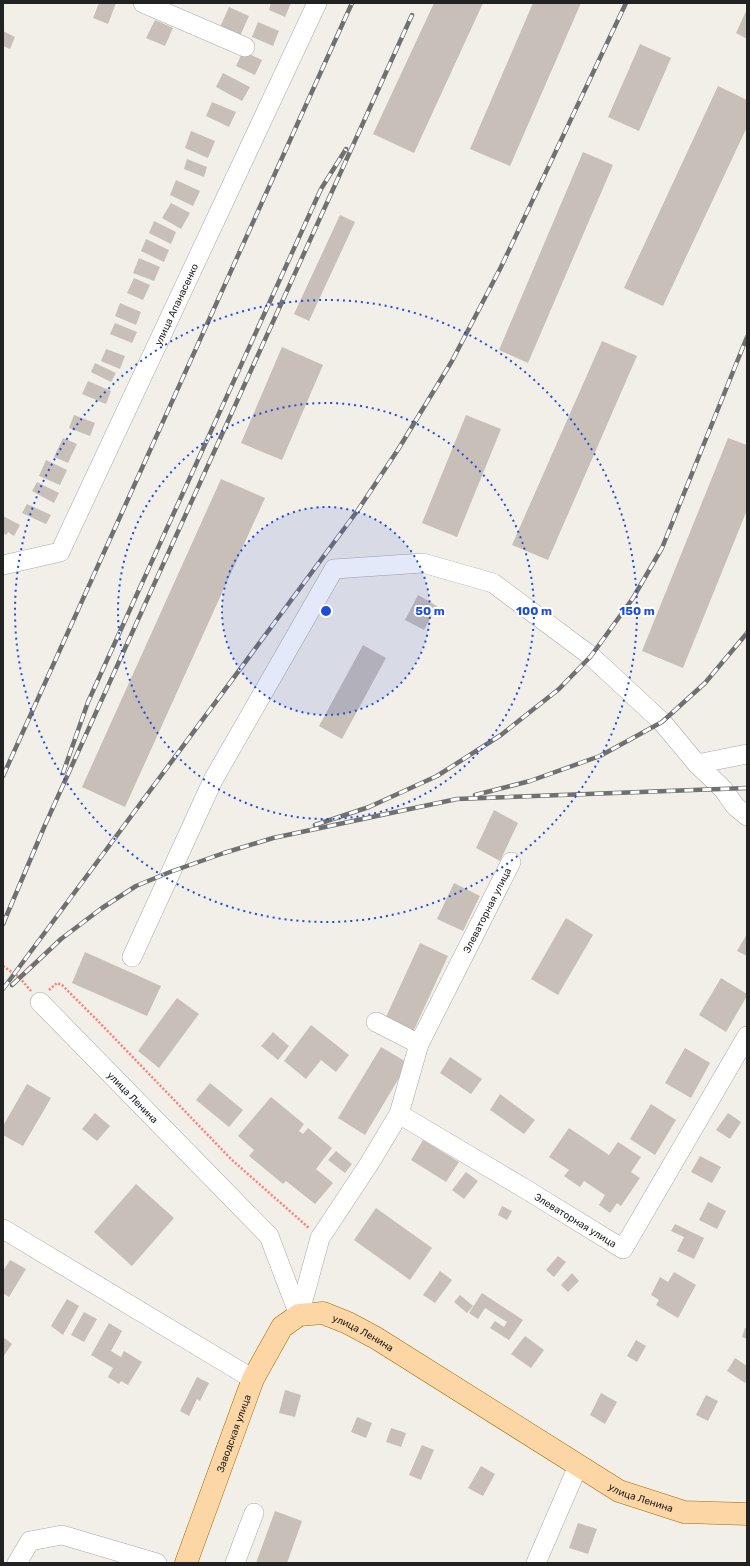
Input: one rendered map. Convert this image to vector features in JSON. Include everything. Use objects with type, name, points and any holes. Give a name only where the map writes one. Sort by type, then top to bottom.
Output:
[{"type":"main road","name":"улица Ленина","points":[[299,1315],[323,1313],[348,1323],[376,1338],[619,1491],[684,1512],[747,1514]]},
{"type":"main road","name":"Заводская улица","points":[[186,1563],[253,1379],[282,1327],[299,1315]]},
{"type":"street","points":[[143,3],[245,47]]},
{"type":"street","name":"улица Апанасенко","points":[[3,565],[60,552],[317,3]]},
{"type":"street","points":[[132,957],[213,780],[334,569],[423,563],[494,583],[591,656],[662,722],[696,764],[723,789],[735,806],[747,816]]},
{"type":"street","points":[[696,764],[747,754]]},
{"type":"street","name":"Элеваторная улица","points":[[299,1315],[320,1238],[399,1114],[419,1044],[511,862]]},
{"type":"street","name":"улица Ленина","points":[[40,1002],[269,1236],[299,1315]]},
{"type":"street","points":[[376,1022],[419,1044]]},
{"type":"street","name":"Элеваторная улица","points":[[399,1114],[623,1249],[747,1036]]},
{"type":"street","points":[[3,1229],[253,1379]]},
{"type":"street","points":[[536,1563],[578,1466]]},
{"type":"street","points":[[235,1563],[254,1513]]},
{"type":"street","points":[[16,1563],[30,1541],[62,1535],[156,1563]]},
{"type":"path","points":[[3,966],[19,977],[40,1002],[53,986],[57,983],[62,985],[232,1160],[320,1238]]},
{"type":"building","points":[[99,3],[116,3],[108,24],[93,18]]},
{"type":"building","points":[[271,3],[291,3],[285,17],[269,10]]},
{"type":"building","points":[[434,3],[483,3],[414,153],[373,134]]},
{"type":"building","points":[[533,3],[581,3],[510,166],[470,149]]},
{"type":"building","points":[[229,7],[249,16],[240,36],[220,27]]},
{"type":"building","points":[[747,9],[747,39],[736,33]]},
{"type":"building","points":[[155,20],[173,28],[165,46],[146,38]]},
{"type":"building","points":[[258,22],[279,31],[273,46],[252,37]]},
{"type":"building","points":[[3,31],[15,37],[10,49],[3,46]]},
{"type":"building","points":[[640,44],[671,58],[639,131],[608,117]]},
{"type":"building","points":[[243,51],[262,60],[255,75],[236,66]]},
{"type":"building","points":[[223,73],[250,87],[242,101],[216,87]]},
{"type":"building","points":[[718,86],[747,100],[747,127],[663,306],[624,288]]},
{"type":"building","points":[[212,102],[236,112],[229,127],[206,116]]},
{"type":"building","points":[[191,131],[215,141],[208,158],[185,148]]},
{"type":"building","points":[[583,152],[613,165],[528,363],[499,350]]},
{"type":"building","points":[[187,159],[207,167],[204,177],[184,169]]},
{"type":"building","points":[[176,180],[200,191],[193,206],[170,195]]},
{"type":"building","points":[[171,203],[190,213],[181,229],[162,218]]},
{"type":"building","points":[[340,215],[355,222],[309,321],[294,314]]},
{"type":"building","points":[[154,221],[176,232],[171,244],[149,233]]},
{"type":"building","points":[[146,239],[169,250],[164,262],[141,251]]},
{"type":"building","points":[[139,258],[160,267],[154,281],[133,273]]},
{"type":"building","points":[[134,278],[150,285],[143,300],[127,293]]},
{"type":"building","points":[[120,303],[141,312],[136,325],[115,316]]},
{"type":"building","points":[[115,323],[137,332],[132,343],[110,334]]},
{"type":"building","points":[[602,341],[637,356],[548,560],[512,545]]},
{"type":"building","points":[[282,347],[323,365],[282,460],[241,443]]},
{"type":"building","points":[[106,349],[125,356],[120,369],[101,361]]},
{"type":"building","points":[[95,363],[116,373],[111,382],[91,372]]},
{"type":"building","points":[[88,381],[111,391],[106,404],[82,394]]},
{"type":"building","points":[[74,415],[95,423],[90,436],[69,428]]},
{"type":"building","points":[[466,415],[501,429],[457,537],[422,523]]},
{"type":"building","points":[[63,438],[77,444],[68,463],[54,457]]},
{"type":"building","points":[[728,438],[747,445],[747,510],[683,668],[642,651]]},
{"type":"building","points":[[46,460],[67,470],[60,485],[39,476]]},
{"type":"building","points":[[221,479],[265,498],[125,807],[82,787]]},
{"type":"building","points":[[37,482],[59,493],[54,503],[32,491]]},
{"type":"building","points":[[27,504],[51,515],[46,524],[22,513]]},
{"type":"building","points":[[3,516],[20,525],[14,536],[8,532],[6,535],[3,533]]},
{"type":"building","points":[[418,595],[437,606],[424,630],[405,620]]},
{"type":"building","points":[[363,645],[386,658],[342,739],[319,726]]},
{"type":"building","points":[[494,810],[518,823],[500,861],[476,848]]},
{"type":"building","points":[[454,883],[480,896],[463,931],[437,919]]},
{"type":"building","points":[[566,918],[593,935],[558,995],[531,979]]},
{"type":"building","points":[[747,934],[747,956],[737,951]]},
{"type":"building","points":[[420,943],[448,956],[413,1032],[385,1019]]},
{"type":"building","points":[[85,952],[161,986],[147,1016],[72,983]]},
{"type":"building","points":[[721,978],[747,994],[726,1032],[699,1015]]},
{"type":"building","points":[[177,998],[199,1014],[159,1068],[138,1051]]},
{"type":"building","points":[[311,1025],[349,1055],[336,1072],[321,1060],[306,1079],[284,1061]]},
{"type":"building","points":[[273,1032],[289,1046],[278,1060],[261,1046]]},
{"type":"building","points":[[381,1047],[408,1063],[365,1135],[338,1118]]},
{"type":"building","points":[[685,1048],[710,1063],[691,1098],[665,1083]]},
{"type":"building","points":[[450,1057],[482,1079],[471,1094],[440,1073]]},
{"type":"building","points":[[210,1083],[243,1110],[229,1127],[196,1100]]},
{"type":"building","points":[[27,1084],[51,1098],[23,1146],[3,1135],[3,1126]]},
{"type":"building","points":[[500,1094],[535,1120],[524,1134],[490,1110]]},
{"type":"building","points":[[271,1097],[304,1124],[299,1131],[303,1134],[308,1128],[332,1148],[316,1169],[333,1183],[315,1204],[286,1181],[283,1184],[249,1156],[254,1150],[238,1136]]},
{"type":"building","points":[[651,1104],[676,1120],[655,1155],[630,1139]]},
{"type":"building","points":[[95,1113],[110,1126],[97,1141],[82,1129]]},
{"type":"building","points":[[728,1113],[741,1122],[730,1139],[716,1130]]},
{"type":"building","points":[[569,1128],[609,1155],[618,1142],[641,1157],[631,1172],[640,1178],[621,1206],[617,1203],[610,1213],[599,1205],[605,1195],[584,1181],[580,1187],[564,1176],[569,1170],[549,1157]]},
{"type":"building","points":[[423,1140],[459,1162],[446,1182],[411,1160]]},
{"type":"building","points":[[336,1151],[352,1164],[345,1173],[328,1160]]},
{"type":"building","points":[[700,1156],[721,1167],[712,1183],[691,1172]]},
{"type":"building","points":[[466,1172],[478,1181],[464,1199],[452,1190]]},
{"type":"building","points":[[136,1184],[174,1218],[132,1266],[94,1232]]},
{"type":"building","points":[[708,1202],[726,1211],[717,1229],[699,1220]]},
{"type":"building","points":[[502,1206],[512,1211],[507,1220],[498,1215]]},
{"type":"building","points":[[376,1208],[432,1248],[410,1280],[354,1240]]},
{"type":"building","points":[[675,1224],[704,1238],[694,1259],[677,1251],[684,1237],[671,1231]]},
{"type":"building","points":[[558,1256],[566,1262],[554,1277],[546,1270]]},
{"type":"building","points":[[10,1260],[26,1269],[9,1297],[3,1293],[3,1271]]},
{"type":"building","points":[[440,1271],[452,1280],[435,1303],[423,1295]]},
{"type":"building","points":[[674,1272],[696,1285],[678,1318],[656,1305],[659,1300],[651,1295],[660,1277],[668,1282]]},
{"type":"building","points":[[572,1273],[579,1281],[568,1292],[561,1285]]},
{"type":"building","points":[[482,1293],[523,1320],[509,1340],[490,1328],[495,1321],[504,1327],[507,1322],[485,1308],[478,1319],[469,1313]]},
{"type":"building","points":[[460,1295],[473,1306],[467,1313],[454,1302]]},
{"type":"building","points":[[67,1299],[79,1306],[63,1335],[51,1326]]},
{"type":"building","points":[[84,1312],[97,1319],[84,1342],[71,1335]]},
{"type":"building","points":[[109,1323],[122,1331],[111,1351],[121,1357],[124,1351],[142,1362],[128,1385],[121,1381],[119,1384],[108,1377],[113,1368],[91,1355]]},
{"type":"building","points":[[745,1328],[747,1329],[747,1339],[742,1337]]},
{"type":"building","points":[[525,1336],[544,1350],[531,1368],[511,1354]]},
{"type":"building","points":[[3,1337],[12,1344],[3,1357]]},
{"type":"building","points":[[636,1340],[646,1346],[637,1362],[627,1356]]},
{"type":"building","points":[[735,1358],[747,1366],[747,1379],[745,1383],[727,1371]]},
{"type":"building","points":[[197,1377],[209,1383],[200,1401],[197,1399],[189,1416],[180,1411]]},
{"type":"building","points":[[285,1390],[301,1395],[295,1417],[279,1413]]},
{"type":"building","points":[[601,1393],[617,1402],[605,1424],[590,1415]]},
{"type":"building","points":[[706,1395],[718,1401],[708,1421],[696,1415]]},
{"type":"building","points":[[357,1417],[372,1423],[366,1438],[351,1432]]},
{"type":"building","points":[[391,1428],[406,1433],[401,1447],[386,1442]]},
{"type":"building","points":[[422,1445],[434,1450],[421,1480],[409,1475]]},
{"type":"building","points":[[481,1466],[495,1474],[483,1496],[468,1488]]},
{"type":"building","points":[[275,1511],[302,1521],[287,1563],[256,1563]]},
{"type":"building","points":[[578,1523],[597,1529],[588,1554],[569,1548]]},
{"type":"railway","points":[[3,776],[352,3]]},
{"type":"railway","points":[[3,989],[358,510],[399,448],[452,361],[501,267],[626,3]]},
{"type":"railway","points":[[3,924],[45,825],[412,15]]},
{"type":"railway","points":[[63,773],[88,702],[321,189],[346,149]]},
{"type":"railway","points":[[315,825],[369,807],[437,776],[501,735],[559,689],[591,656],[633,598],[662,548],[747,337]]},
{"type":"railway","points":[[475,795],[530,781],[600,756],[662,722],[705,683],[747,633]]},
{"type":"railway","points":[[12,985],[61,939],[102,908],[136,886],[224,853],[273,838],[457,799],[747,788]]}]
